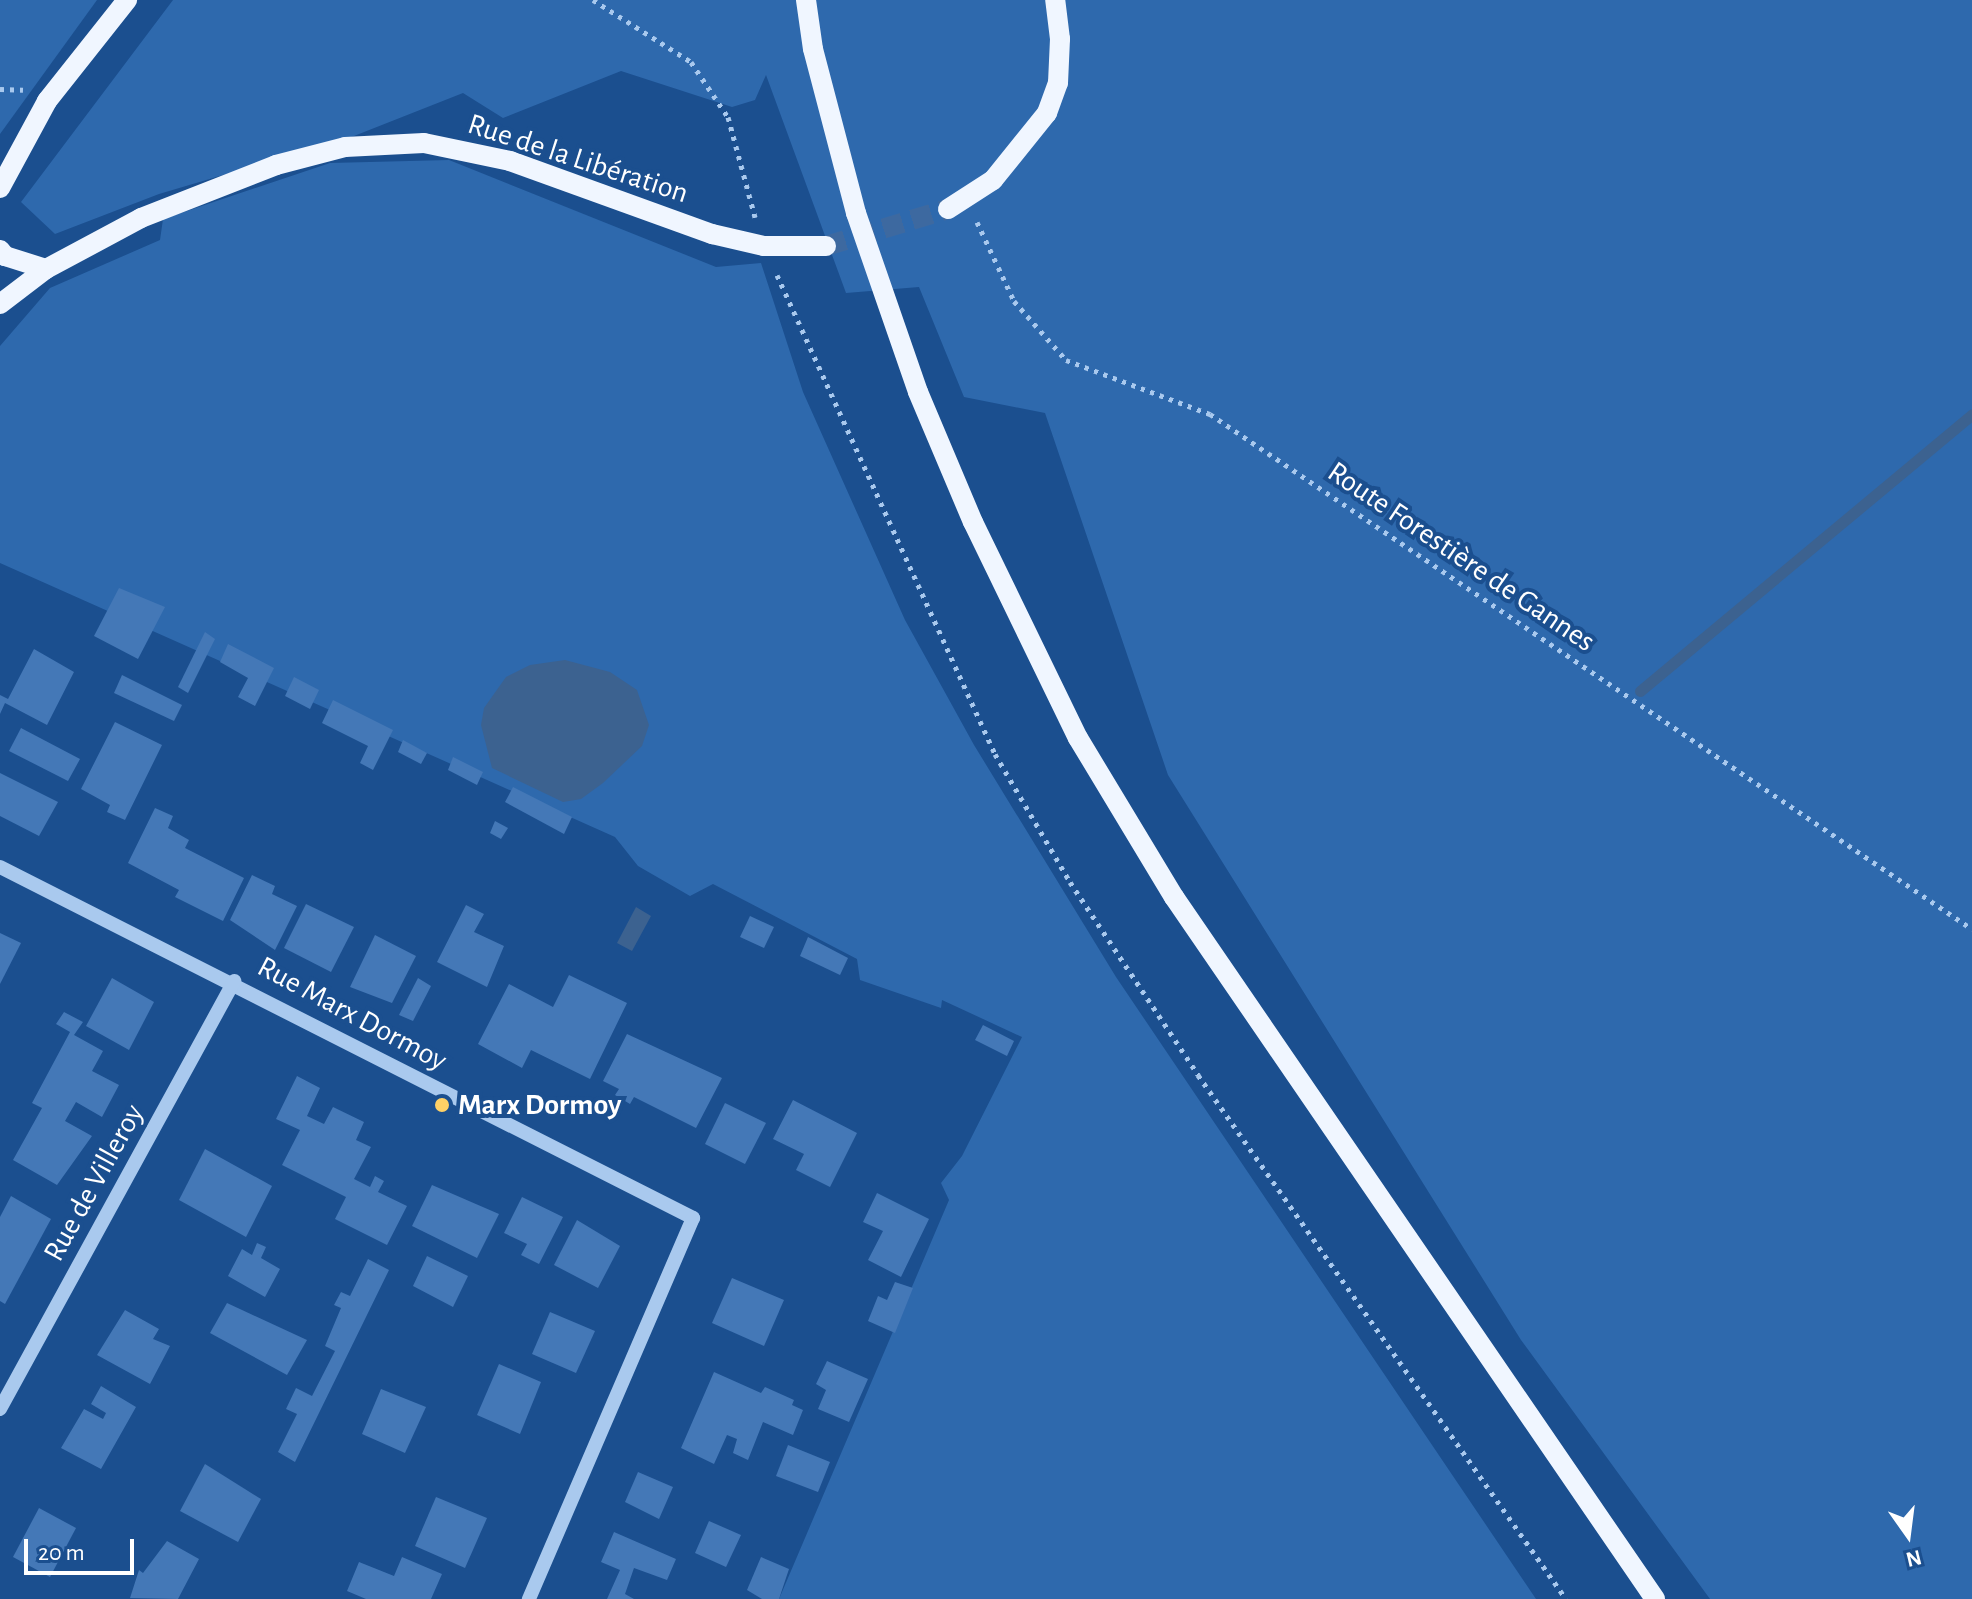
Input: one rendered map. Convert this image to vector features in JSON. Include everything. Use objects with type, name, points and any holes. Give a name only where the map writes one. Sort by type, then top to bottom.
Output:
[{"type":"main road","points":[[0,188],[47,101],[127,0]]},
{"type":"main road","points":[[806,0],[813,49],[856,213],[918,392],[973,522],[1078,738],[1174,897],[1655,1599]]},
{"type":"main road","points":[[957,204],[1021,150],[1047,113],[1058,83],[1060,39],[1055,0]]},
{"type":"main road","name":"Rue de la Libération","points":[[0,304],[46,269],[141,218],[276,165],[345,147],[424,143],[510,161],[712,234],[764,246],[826,246]]},
{"type":"main road","points":[[0,250],[5,256],[46,269]]},
{"type":"street","name":"Rue Marx Dormoy","points":[[0,867],[234,981],[693,1218],[529,1599]]},
{"type":"street","name":"Rue de Villeroy","points":[[0,1409],[234,981]]},
{"type":"path","points":[[593,0],[691,62],[728,117],[764,246],[995,754],[1063,869],[1198,1075],[1566,1599]]},
{"type":"path","name":"Route Forestière de Gannes","points":[[957,204],[1014,301],[1066,360],[1126,378],[1210,414],[1972,929]]},
{"type":"shaded area","points":[[0,0],[97,0],[0,134]]},
{"type":"shaded area","points":[[173,0],[1972,0],[1972,1599],[1710,1599],[1521,1340],[1168,775],[1045,413],[964,397],[919,287],[846,293],[766,75],[755,100],[732,107],[621,71],[503,118],[463,93],[354,136],[159,194],[55,234],[21,202]]},
{"type":"shaded area","points":[[449,160],[716,267],[761,263],[803,392],[905,620],[974,745],[1116,977],[1536,1599],[779,1599],[949,1200],[941,1183],[962,1156],[1022,1037],[942,1000],[941,1008],[860,980],[857,959],[713,884],[690,896],[638,866],[615,837],[0,563],[0,346],[50,288],[160,240],[163,219],[330,163]]},
{"type":"shaded area","points":[[565,660],[610,672],[637,690],[649,725],[642,746],[603,783],[581,799],[563,802],[492,768],[481,725],[484,708],[506,677],[530,665]]},
{"type":"shaded area","points":[[636,907],[651,916],[632,951],[617,943]]},
{"type":"building","points":[[119,588],[165,607],[138,659],[94,636]]},
{"type":"building","points":[[205,632],[215,639],[188,693],[178,687]]},
{"type":"building","points":[[228,644],[274,668],[255,706],[238,697],[248,678],[220,662]]},
{"type":"building","points":[[34,649],[74,672],[47,725],[5,703],[0,714],[0,695],[8,699]]},
{"type":"building","points":[[122,675],[182,705],[174,721],[114,693]]},
{"type":"building","points":[[294,677],[319,690],[310,709],[285,696]]},
{"type":"building","points":[[333,700],[393,730],[373,770],[360,763],[368,746],[322,723]]},
{"type":"building","points":[[115,722],[162,745],[125,820],[107,812],[110,805],[81,789]]},
{"type":"building","points":[[21,728],[80,759],[68,781],[9,751]]},
{"type":"building","points":[[403,740],[427,753],[421,764],[398,752]]},
{"type":"building","points":[[453,757],[483,772],[477,785],[448,770]]},
{"type":"building","points":[[0,773],[58,802],[39,836],[0,816]]},
{"type":"building","points":[[513,787],[572,817],[564,834],[505,802]]},
{"type":"building","points":[[155,808],[173,816],[168,828],[189,840],[185,848],[244,878],[223,921],[175,897],[179,890],[128,863]]},
{"type":"building","points":[[495,821],[508,828],[501,839],[490,833]]},
{"type":"building","points":[[252,875],[275,886],[272,894],[297,906],[275,950],[230,920]]},
{"type":"building","points":[[306,904],[354,927],[331,972],[284,948]]},
{"type":"building","points":[[466,905],[484,914],[474,932],[504,946],[487,987],[437,962]]},
{"type":"building","points":[[750,916],[774,927],[764,948],[740,937]]},
{"type":"building","points":[[0,933],[21,943],[0,984]]},
{"type":"building","points":[[375,935],[416,956],[392,1003],[350,987]]},
{"type":"building","points":[[808,937],[848,958],[840,975],[800,956]]},
{"type":"building","points":[[569,975],[627,1003],[590,1079],[531,1050],[522,1068],[478,1044],[509,984],[553,1007]]},
{"type":"building","points":[[112,978],[154,1002],[129,1050],[86,1026]]},
{"type":"building","points":[[418,978],[431,986],[413,1021],[399,1015]]},
{"type":"building","points":[[64,1012],[83,1022],[74,1035],[103,1051],[92,1071],[119,1085],[102,1117],[76,1102],[65,1121],[92,1136],[57,1185],[13,1160],[42,1108],[32,1103],[70,1032],[56,1024]]},
{"type":"building","points":[[983,1025],[1014,1041],[1007,1056],[975,1040]]},
{"type":"building","points":[[627,1034],[722,1078],[696,1128],[634,1097],[630,1104],[615,1095],[619,1089],[603,1081]]},
{"type":"building","points":[[297,1076],[320,1088],[307,1116],[324,1124],[333,1107],[364,1122],[356,1140],[371,1147],[354,1179],[370,1187],[375,1176],[384,1181],[378,1192],[407,1206],[387,1245],[335,1219],[346,1197],[282,1165],[300,1130],[276,1119]]},
{"type":"building","points":[[793,1100],[857,1133],[830,1187],[796,1170],[804,1154],[773,1139]]},
{"type":"building","points":[[725,1103],[766,1123],[745,1164],[705,1144]]},
{"type":"building","points":[[205,1149],[272,1186],[246,1237],[179,1200]]},
{"type":"building","points":[[432,1185],[499,1214],[477,1258],[412,1226]]},
{"type":"building","points":[[877,1193],[929,1219],[901,1277],[868,1260],[883,1231],[863,1222]]},
{"type":"building","points":[[11,1196],[51,1219],[5,1304],[0,1301],[0,1217]]},
{"type":"building","points":[[522,1197],[563,1217],[539,1264],[521,1255],[527,1244],[504,1233]]},
{"type":"building","points":[[577,1220],[620,1246],[598,1288],[554,1265]]},
{"type":"building","points":[[257,1243],[266,1247],[261,1258],[280,1269],[265,1297],[228,1276],[242,1249],[252,1255]]},
{"type":"building","points":[[427,1256],[468,1276],[453,1307],[413,1286]]},
{"type":"building","points":[[368,1259],[389,1270],[295,1462],[278,1452],[297,1414],[286,1409],[296,1388],[312,1396],[335,1351],[325,1346],[341,1308],[334,1305],[341,1292],[350,1296]]},
{"type":"building","points":[[732,1278],[784,1300],[764,1346],[712,1323]]},
{"type":"building","points":[[895,1282],[913,1288],[895,1333],[868,1321],[878,1296],[887,1300]]},
{"type":"building","points":[[227,1303],[307,1340],[287,1375],[210,1333]]},
{"type":"building","points":[[125,1310],[159,1329],[153,1339],[170,1346],[150,1384],[97,1355]]},
{"type":"building","points":[[550,1312],[595,1331],[576,1373],[532,1354]]},
{"type":"building","points":[[827,1361],[868,1379],[849,1422],[818,1409],[826,1390],[816,1384]]},
{"type":"building","points":[[499,1364],[541,1382],[520,1434],[477,1415]]},
{"type":"building","points":[[714,1372],[761,1393],[765,1387],[794,1400],[792,1405],[803,1410],[793,1435],[763,1422],[748,1460],[733,1453],[737,1439],[727,1435],[714,1464],[681,1448]]},
{"type":"building","points":[[101,1386],[136,1407],[101,1469],[61,1448],[84,1409],[103,1419],[106,1413],[91,1404]]},
{"type":"building","points":[[381,1389],[426,1407],[405,1453],[362,1434]]},
{"type":"building","points":[[788,1445],[830,1462],[818,1492],[776,1476]]},
{"type":"building","points":[[205,1464],[261,1499],[238,1542],[180,1511]]},
{"type":"building","points":[[638,1472],[673,1487],[659,1519],[625,1502]]},
{"type":"building","points":[[436,1497],[487,1518],[465,1568],[415,1546]]},
{"type":"building","points":[[39,1508],[76,1528],[50,1577],[13,1557]]},
{"type":"building","points":[[709,1521],[741,1535],[726,1567],[695,1553]]},
{"type":"building","points":[[614,1532],[676,1559],[667,1580],[634,1568],[625,1594],[634,1599],[607,1599],[620,1570],[601,1562]]},
{"type":"building","points":[[167,1541],[199,1559],[178,1599],[130,1598],[139,1570],[143,1573]]},
{"type":"building","points":[[402,1557],[442,1574],[431,1599],[366,1599],[347,1591],[359,1562],[394,1576]]},
{"type":"building","points":[[761,1557],[789,1569],[779,1599],[762,1599],[747,1590]]},
{"type":"waterway","points":[[1640,691],[1972,414]]},
{"type":"tunnel","points":[[826,246],[948,209]]},
{"type":"place","name":"Marx Dormoy","points":[[442,1105]]}]
